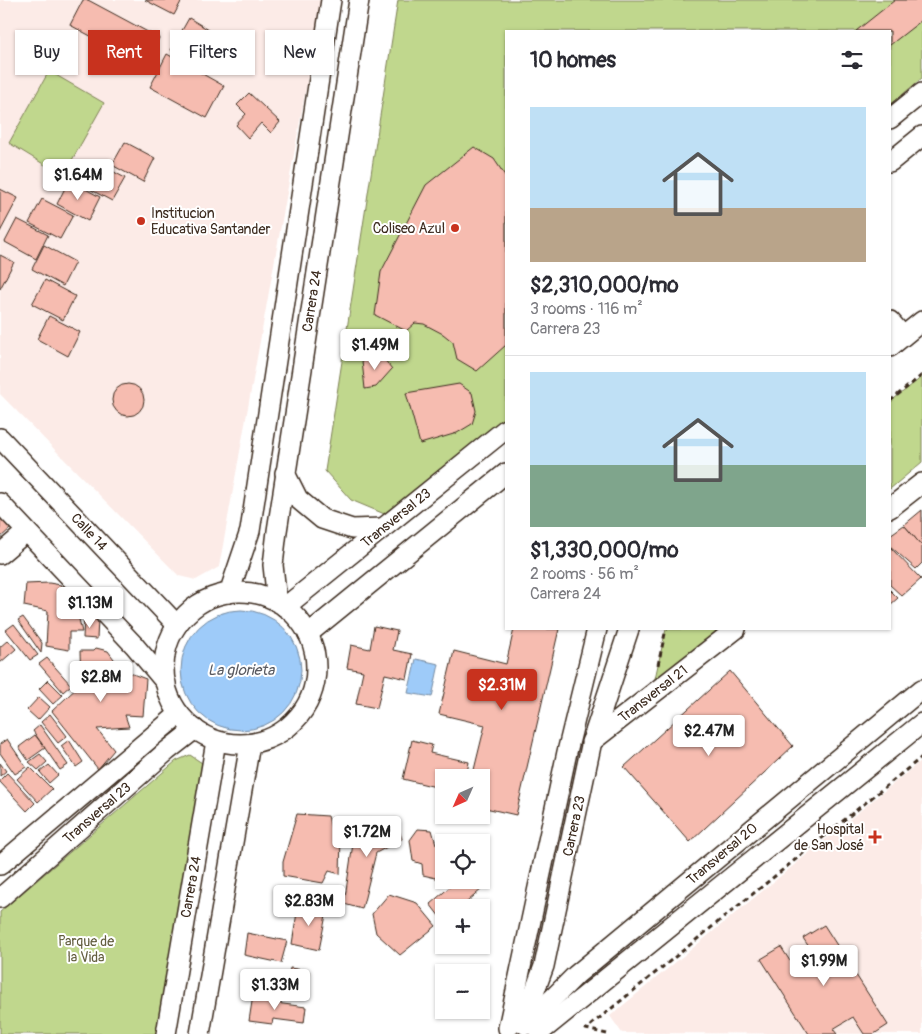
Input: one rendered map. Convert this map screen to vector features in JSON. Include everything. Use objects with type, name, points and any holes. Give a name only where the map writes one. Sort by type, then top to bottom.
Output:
[{"type":"street","name":"Carrera 24","points":[[326,30],[331,0]]},
{"type":"street","name":"Carrera 24","points":[[281,604],[273,565],[359,0]]},
{"type":"street","points":[[334,59],[350,60]]},
{"type":"street","name":"Carrera 24","points":[[229,593],[250,531],[319,75]]},
{"type":"street","points":[[891,118],[922,93]]},
{"type":"street","points":[[891,161],[922,136]]},
{"type":"street","points":[[891,324],[896,342],[922,321]]},
{"type":"street","name":"Transversal 23","points":[[281,604],[383,528],[505,429]]},
{"type":"street","name":"Calle 14","points":[[0,438],[177,626]]},
{"type":"street","points":[[286,473],[298,499],[322,519],[352,529],[383,528]]},
{"type":"street","points":[[308,634],[505,474]]},
{"type":"street","points":[[891,507],[922,484]]},
{"type":"street","points":[[0,503],[134,645],[166,683]]},
{"type":"street","points":[[0,554],[26,532]]},
{"type":"street","points":[[229,593],[254,594],[281,604],[299,620],[308,634],[316,658],[316,682],[308,705],[293,724],[273,738],[250,744],[216,741],[195,729],[179,714],[172,702],[166,683],[164,663],[168,643],[177,626],[191,610],[209,599],[229,593]]},
{"type":"street","name":"Carrera 23","points":[[523,1030],[566,752],[597,630]]},
{"type":"street","name":"Carrera 23","points":[[523,1030],[544,966],[592,742],[629,630]]},
{"type":"street","name":"Transversal 21","points":[[566,752],[592,742],[735,630]]},
{"type":"street","name":"Transversal 20","points":[[523,1030],[576,975],[922,688]]},
{"type":"street","name":"Transversal 23","points":[[0,864],[179,714]]},
{"type":"street","name":"Transversal 20","points":[[523,1030],[922,723]]},
{"type":"street","name":"Transversal 23","points":[[0,898],[167,751],[195,729]]},
{"type":"street","name":"Carrera 24","points":[[166,1034],[216,741]]},
{"type":"street","points":[[200,1034],[250,744]]},
{"type":"path","points":[[891,400],[922,375]]},
{"type":"path","points":[[607,1034],[586,1030],[922,757]]},
{"type":"shaded area","name":"Institucion Educativa Santander","points":[[0,0],[322,0],[317,30],[265,30],[265,75],[308,75],[219,567],[196,580],[179,576],[0,394]]},
{"type":"shaded area","name":"Hospital de San José","points":[[922,760],[922,1034],[622,1033],[610,1016]]},
{"type":"green space","points":[[398,0],[922,0],[922,78],[891,104],[891,30],[505,30],[505,434],[394,518],[351,500],[325,471]]},
{"type":"green space","points":[[47,75],[56,75],[104,103],[63,176],[9,143]]},
{"type":"green space","points":[[922,377],[922,462],[891,488],[891,401]]},
{"type":"green space","points":[[666,630],[719,630],[654,683]]},
{"type":"green space","name":"Parque de la Vida","points":[[190,755],[202,763],[158,1034],[0,1034],[0,912],[176,761]]},
{"type":"water","name":"La glorieta","points":[[241,610],[264,614],[283,628],[297,647],[301,670],[297,693],[283,712],[264,726],[241,730],[218,726],[199,712],[185,693],[181,670],[185,647],[199,628],[218,614]]},
{"type":"water","points":[[416,659],[439,664],[432,697],[408,693]]},
{"type":"building","points":[[83,0],[88,0],[144,30],[88,30],[88,35],[70,25]]},
{"type":"building","points":[[145,0],[182,0],[174,15]]},
{"type":"building","points":[[895,0],[922,0],[922,20],[891,44],[891,30],[857,30]]},
{"type":"building","points":[[189,18],[209,30],[182,30]]},
{"type":"building","points":[[167,54],[170,56],[170,75],[204,75],[224,86],[207,118],[150,87],[156,75],[160,75],[160,68]]},
{"type":"building","points":[[249,93],[280,122],[271,133],[261,123],[248,138],[236,125],[246,114],[237,105]]},
{"type":"building","points":[[125,142],[155,158],[143,182],[112,165]]},
{"type":"building","name":"Coliseo Azul","points":[[474,147],[494,159],[505,176],[505,346],[477,371],[457,359],[453,342],[443,334],[424,324],[415,323],[406,331],[375,315],[381,272],[426,185]]},
{"type":"building","points":[[94,161],[125,178],[112,201],[82,185]]},
{"type":"building","points":[[69,180],[100,197],[88,221],[57,204]]},
{"type":"building","points":[[0,189],[18,198],[0,232]]},
{"type":"building","points":[[42,199],[73,215],[60,239],[29,223]]},
{"type":"building","points":[[17,219],[48,235],[36,259],[5,242]]},
{"type":"building","points":[[44,245],[75,262],[63,286],[32,269]]},
{"type":"building","points":[[0,255],[14,262],[0,289]]},
{"type":"building","points":[[45,280],[75,296],[63,320],[32,304]]},
{"type":"building","points":[[49,316],[80,332],[68,356],[37,339]]},
{"type":"building","points":[[380,354],[392,369],[376,387],[365,389],[362,361]]},
{"type":"building","points":[[128,384],[134,385],[139,389],[143,394],[143,406],[139,411],[134,415],[128,416],[122,415],[117,411],[113,406],[112,400],[113,394],[117,389],[122,385]]},
{"type":"building","points":[[459,384],[472,393],[476,411],[472,424],[457,433],[420,444],[406,393]]},
{"type":"building","points":[[922,510],[922,546],[904,525]]},
{"type":"building","points":[[0,515],[11,528],[0,538]]},
{"type":"building","points":[[904,525],[922,546],[922,563],[916,569],[891,547],[891,534]]},
{"type":"building","points":[[891,548],[921,579],[902,596],[891,586]]},
{"type":"building","points":[[49,583],[61,585],[59,612],[78,615],[82,632],[69,632],[69,650],[46,646],[48,611],[24,606],[26,584]]},
{"type":"building","points":[[65,589],[76,593],[73,604],[64,600]]},
{"type":"building","points":[[891,591],[898,598],[891,604]]},
{"type":"building","points":[[77,604],[84,605],[86,614],[75,612]]},
{"type":"building","points":[[23,617],[42,643],[41,653],[18,620]]},
{"type":"building","points":[[84,618],[98,619],[97,639],[83,638]]},
{"type":"building","points":[[14,624],[38,655],[30,660],[6,630]]},
{"type":"building","points":[[374,626],[397,631],[393,650],[412,654],[407,679],[385,674],[377,708],[356,704],[363,671],[347,668],[351,645],[370,649]]},
{"type":"building","points":[[514,630],[559,630],[516,815],[490,809],[490,769],[474,769],[485,725],[439,714],[454,651],[506,664]]},
{"type":"building","points":[[8,640],[16,649],[0,663],[0,647]]},
{"type":"building","points":[[96,648],[108,651],[122,670],[146,679],[143,716],[125,715],[129,727],[97,729],[114,750],[98,769],[52,711],[81,684],[80,651],[93,651]]},
{"type":"building","points":[[47,658],[71,685],[63,692],[39,664]]},
{"type":"building","points":[[730,671],[793,746],[690,842],[624,767]]},
{"type":"building","points":[[48,680],[63,695],[53,704],[39,689]]},
{"type":"building","points":[[39,697],[50,707],[38,720],[27,710]]},
{"type":"building","points":[[50,714],[67,736],[58,743],[41,722]]},
{"type":"building","points":[[40,725],[68,765],[60,770],[33,731]]},
{"type":"building","points":[[35,735],[45,748],[28,760],[19,747]]},
{"type":"building","points":[[7,739],[26,767],[15,774],[0,753],[0,744]]},
{"type":"building","points":[[69,740],[83,762],[76,767],[61,746]]},
{"type":"building","points":[[412,740],[432,745],[430,753],[469,762],[468,769],[435,769],[435,787],[403,779]]},
{"type":"building","points":[[40,754],[47,762],[38,770],[29,762]]},
{"type":"building","points":[[0,763],[6,771],[0,776]]},
{"type":"building","points":[[49,765],[58,775],[49,783],[40,772]]},
{"type":"building","points":[[30,767],[52,789],[38,802],[17,779]]},
{"type":"building","points":[[7,773],[35,803],[27,811],[0,782]]},
{"type":"building","points":[[297,814],[328,816],[331,828],[341,836],[340,874],[329,871],[323,883],[283,876],[283,862]]},
{"type":"building","points":[[396,820],[402,839],[376,853],[362,909],[344,904],[355,830]]},
{"type":"building","points":[[418,829],[432,830],[435,840],[435,878],[423,875],[422,864],[413,861],[410,840]]},
{"type":"building","points":[[448,889],[482,889],[470,899],[436,899]]},
{"type":"building","points":[[389,894],[417,903],[435,927],[400,955],[376,933],[372,914]]},
{"type":"building","points":[[435,900],[435,911],[430,904]]},
{"type":"building","points":[[298,906],[327,910],[319,950],[292,944]]},
{"type":"building","points":[[824,925],[888,1025],[874,1034],[864,1034],[853,1017],[833,1029],[837,1034],[809,1034],[761,959],[781,947],[790,961],[809,947],[803,938]]},
{"type":"building","points":[[247,933],[287,941],[281,963],[244,955]]},
{"type":"building","points":[[290,968],[309,971],[307,997],[286,994]]},
{"type":"building","points":[[253,995],[274,998],[276,1003],[306,1007],[304,1023],[273,1019],[272,1024],[249,1021]]},
{"type":"place","name":"Institucion Educativa Santander","points":[[141,221]]},
{"type":"place","name":"Coliseo Azul","points":[[455,228]]},
{"type":"place","name":"Hospital de San José","points":[[875,837]]}]
